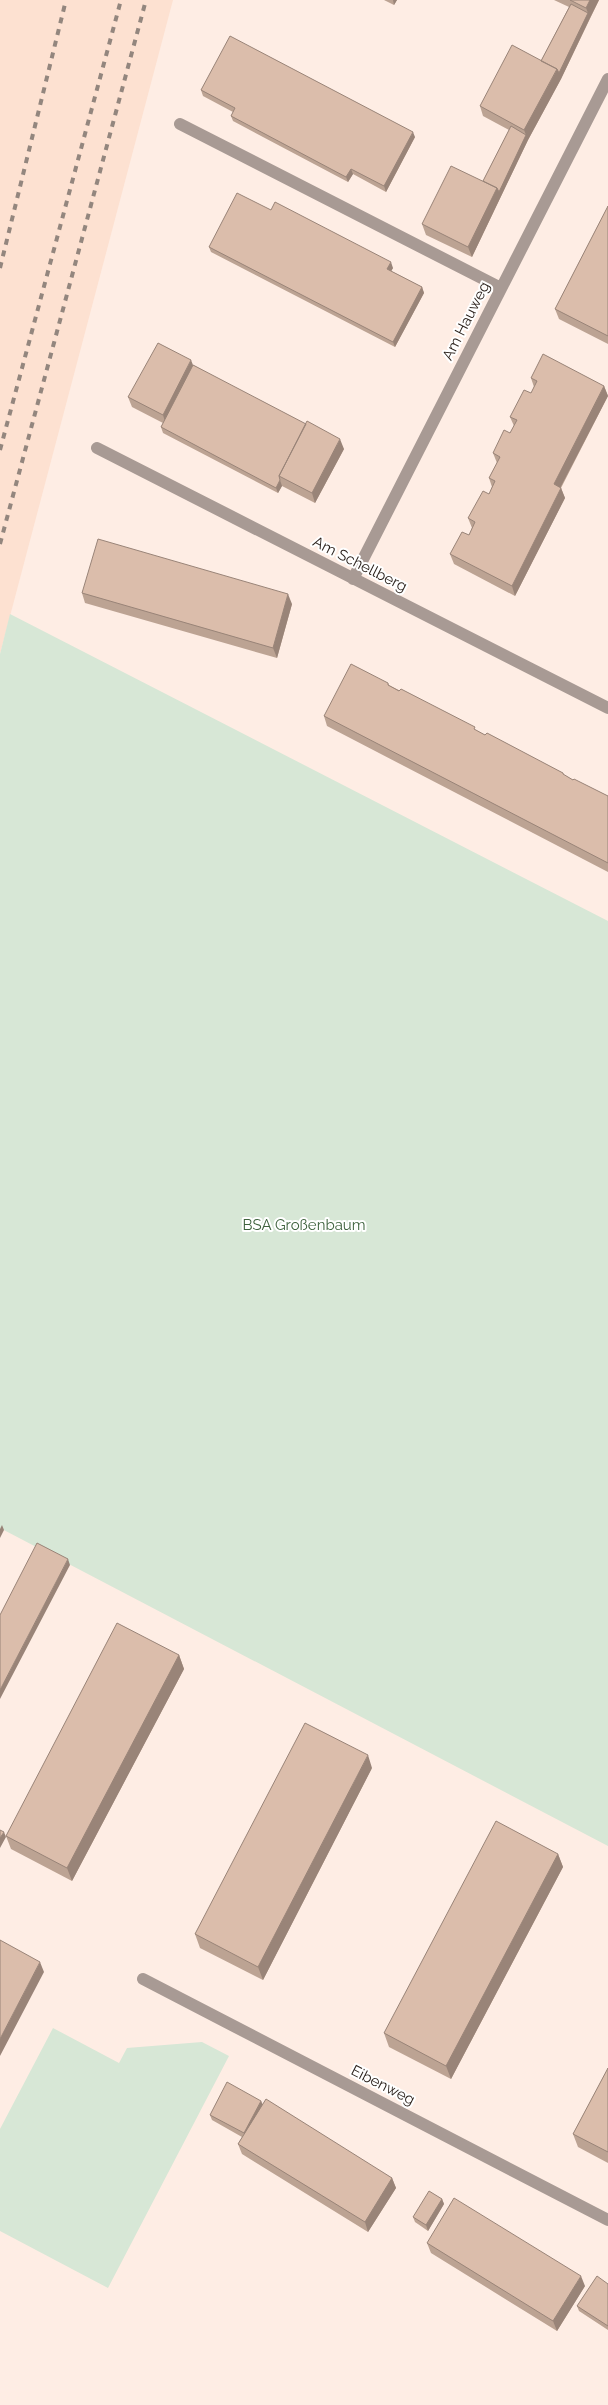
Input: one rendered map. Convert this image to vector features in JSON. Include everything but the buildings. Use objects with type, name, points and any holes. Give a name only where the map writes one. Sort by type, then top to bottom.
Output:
[{"type":"street","name":"Am Hauweg","points":[[353,578],[608,78]]},
{"type":"street","points":[[180,124],[501,288]]},
{"type":"street","name":"Am Schellberg","points":[[97,448],[608,708]]},
{"type":"street","name":"Eibenweg","points":[[143,1979],[608,2220]]},
{"type":"shaded area","points":[[0,0],[173,0],[0,654]]},
{"type":"green space","name":"BSA Großenbaum","points":[[10,614],[608,921],[608,1846],[0,1528],[0,654]]},
{"type":"green space","points":[[53,2028],[119,2063],[127,2048],[202,2042],[229,2056],[108,2288],[0,2231],[0,2129]]},
{"type":"railway","points":[[0,268],[66,0]]},
{"type":"railway","points":[[0,450],[121,0]]},
{"type":"railway","points":[[0,544],[146,0]]}]
